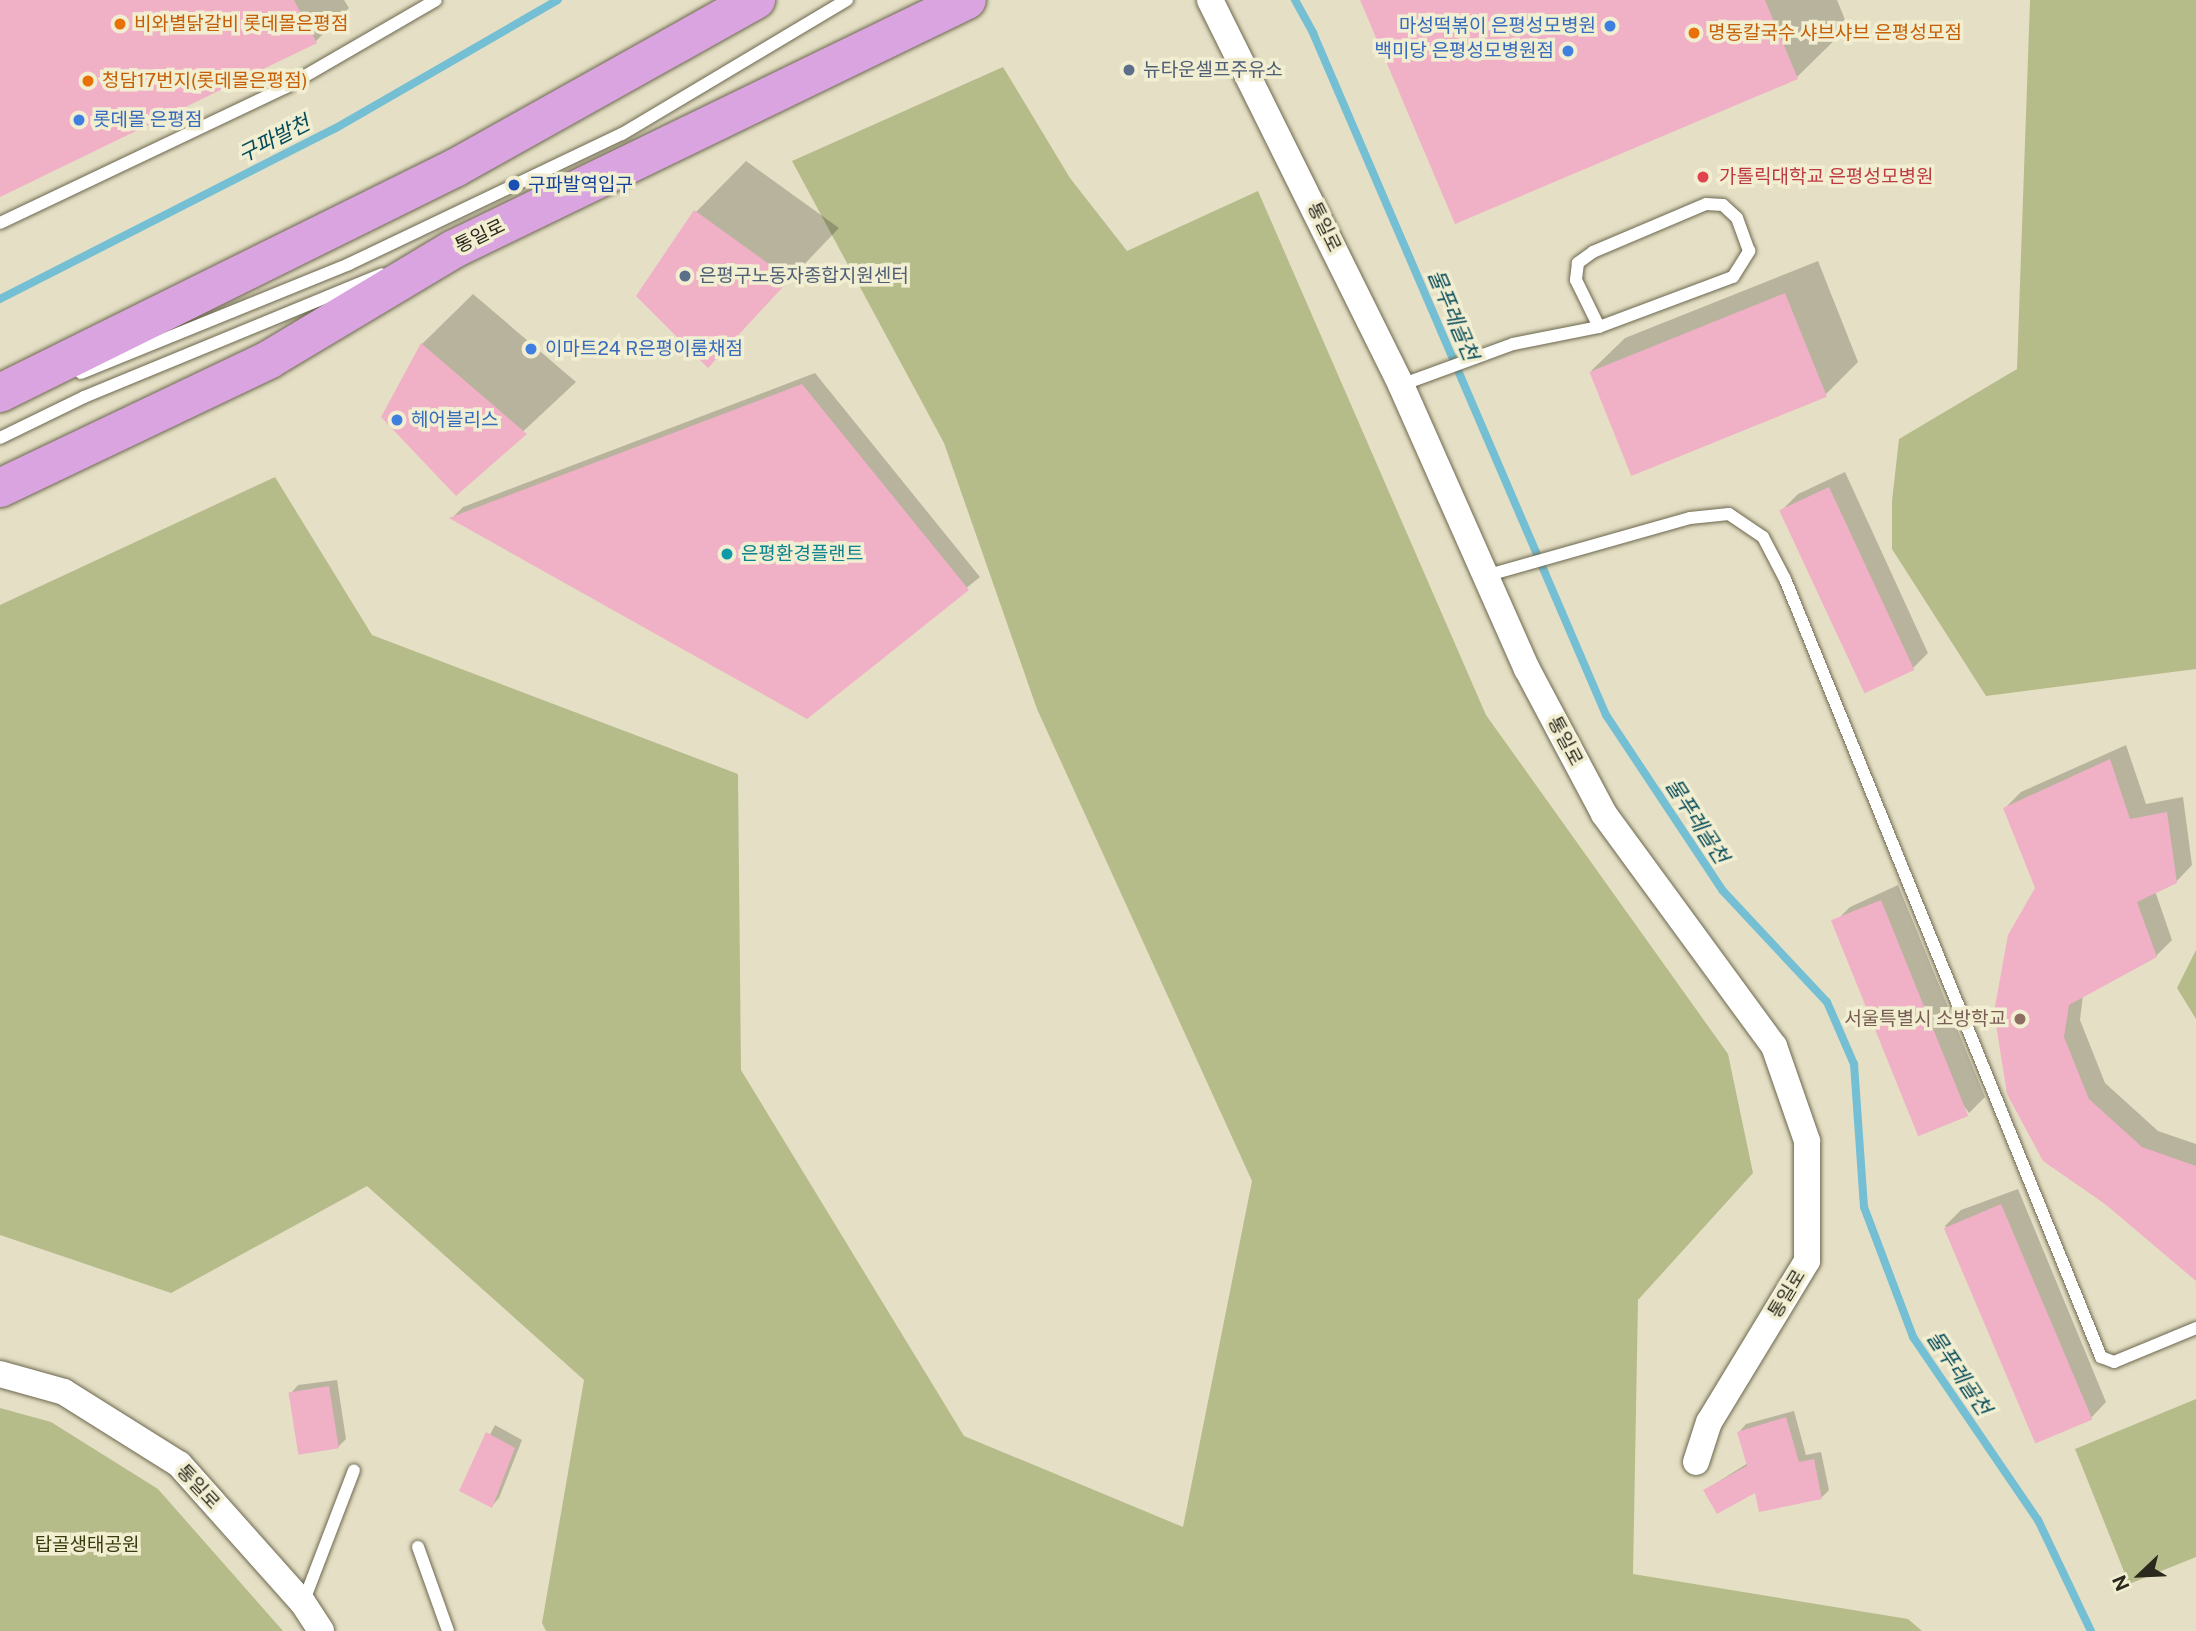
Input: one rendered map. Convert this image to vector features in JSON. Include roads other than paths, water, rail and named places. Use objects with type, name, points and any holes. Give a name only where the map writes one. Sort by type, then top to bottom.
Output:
[{"type":"main road","points":[[0,393],[455,168],[757,0]]},
{"type":"main road","name":"통일로","points":[[0,488],[270,359],[454,249],[967,0]]},
{"type":"street","name":"통일로","points":[[1210,0],[1411,381],[1485,576],[1527,669],[1604,814],[1774,1046],[1807,1141],[1807,1261],[1709,1422],[1696,1462]]},
{"type":"street","name":"통일로","points":[[0,1374],[64,1392],[180,1464],[303,1603],[321,1631]]},
{"type":"lane","points":[[0,223],[286,87],[436,0]]},
{"type":"lane","points":[[36,376],[82,373],[349,264],[622,134],[847,0]]},
{"type":"lane","points":[[1411,381],[1513,344],[1599,327],[1733,277],[1749,251],[1737,218],[1723,205],[1706,204],[1593,252],[1578,263],[1576,280],[1599,327]]},
{"type":"lane","points":[[0,438],[84,397],[345,288],[454,249]]},
{"type":"lane","points":[[1485,576],[1561,552],[1690,518],[1729,514],[1763,537],[1785,579],[2101,1357],[2114,1362],[2196,1328]]},
{"type":"lane","points":[[303,1603],[354,1470]]},
{"type":"lane","points":[[418,1547],[448,1631]]},
{"type":"waterway","name":"구파발천","points":[[0,299],[336,128],[558,0]]},
{"type":"waterway","name":"물푸레골천","points":[[1295,0],[1313,33],[1606,715],[1723,891],[1827,1002],[1854,1064],[1864,1207],[1913,1337],[2038,1520],[2091,1631]]},
{"type":"place","name":"비와별닭갈비 롯데몰은평점","points":[[120,24]]},
{"type":"place","name":"마성떡볶이 은평성모병원","points":[[1610,26]]},
{"type":"place","name":"명동칼국수 샤브샤브 은평성모점","points":[[1694,33]]},
{"type":"place","name":"백미당 은평성모병원점","points":[[1568,51]]},
{"type":"place","name":"뉴타운셀프주유소","points":[[1129,70]]},
{"type":"place","name":"청담17번지(롯데몰은평점)","points":[[88,81]]},
{"type":"place","name":"롯데몰 은평점","points":[[79,120]]},
{"type":"place","name":"가톨릭대학교 은평성모병원","points":[[1703,177]]},
{"type":"place","name":"구파발역입구","points":[[514,185]]},
{"type":"place","name":"은평구노동자종합지원센터","points":[[685,276]]},
{"type":"place","name":"이마트24 R은평이룸채점","points":[[531,349]]},
{"type":"place","name":"헤어블리스","points":[[397,420]]},
{"type":"place","name":"은평환경플랜트","points":[[727,554]]},
{"type":"place","name":"서울특별시 소방학교","points":[[2020,1019]]},
{"type":"park label","name":"탑골생태공원","points":[[87,1545]]}]
